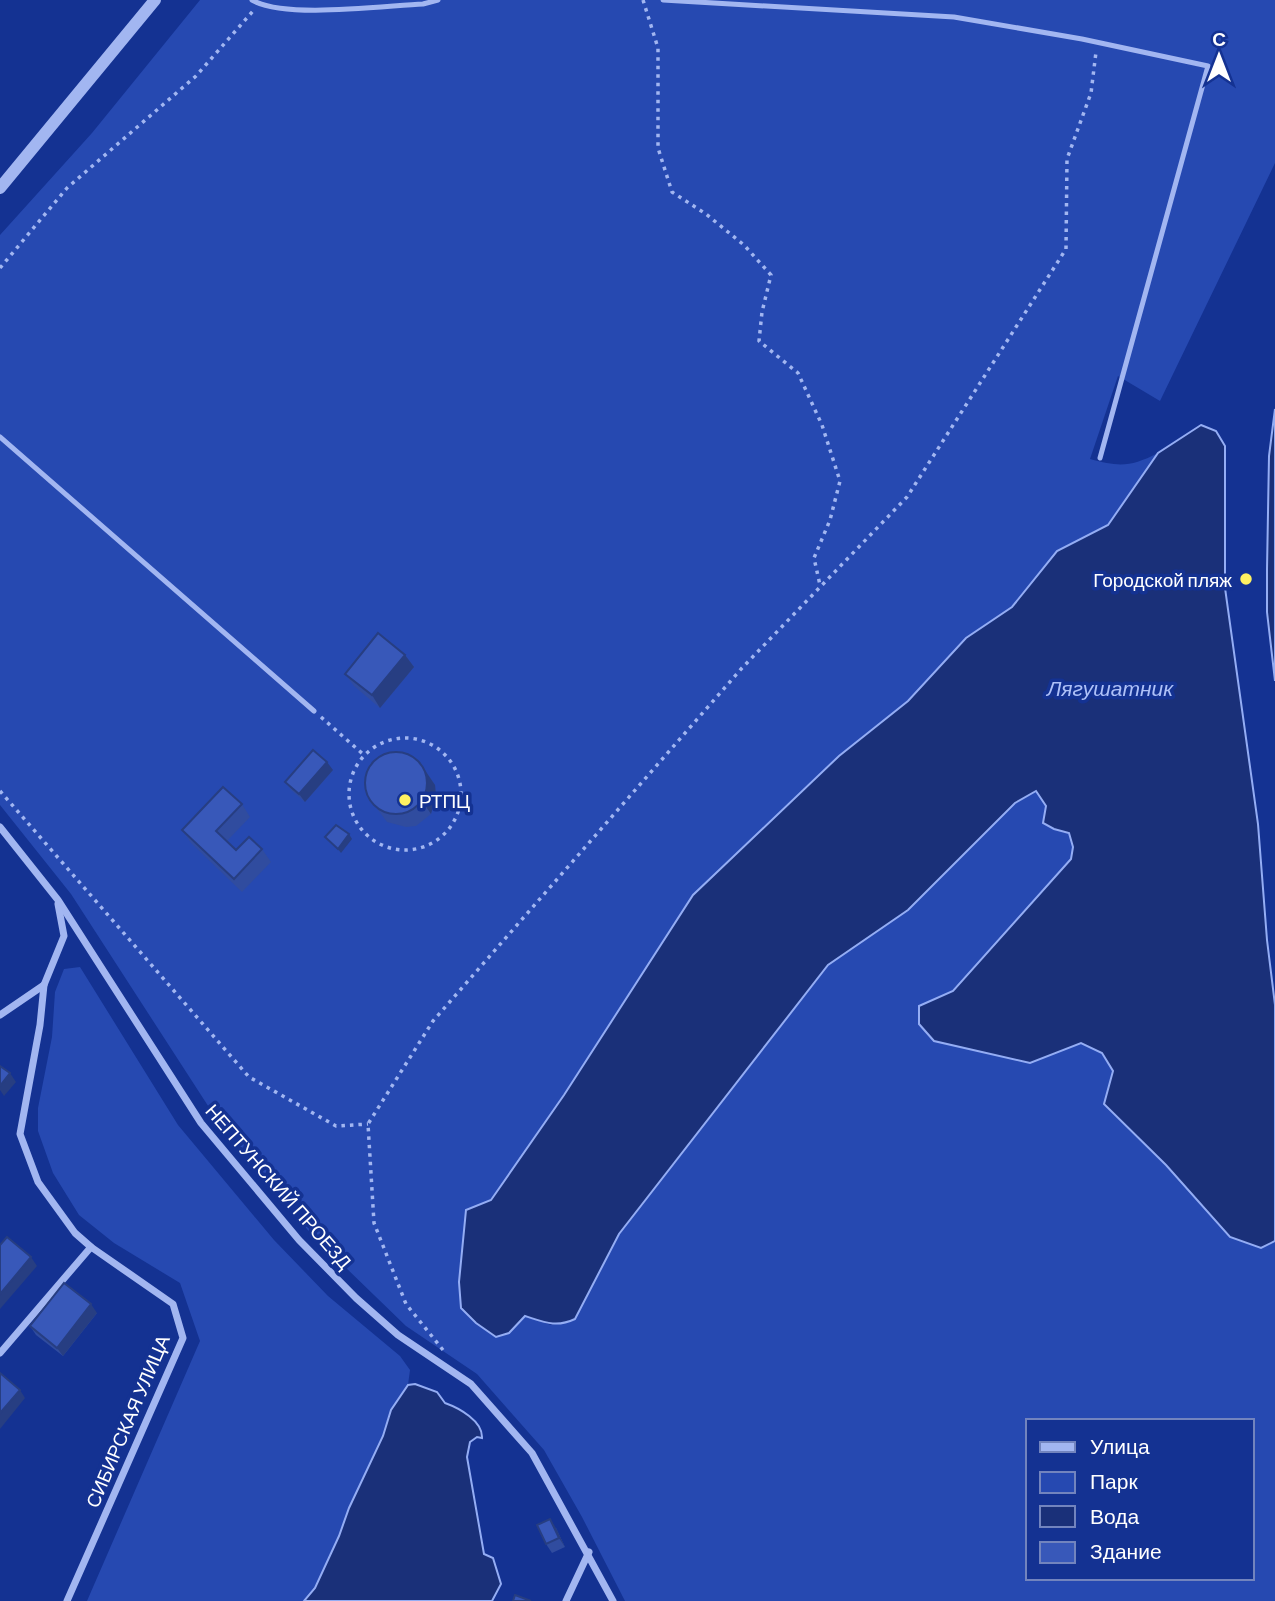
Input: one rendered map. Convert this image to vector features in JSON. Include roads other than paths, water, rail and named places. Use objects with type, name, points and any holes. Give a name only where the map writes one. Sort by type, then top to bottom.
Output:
[{"type":"street","points":[[0,188],[155,0]]},
{"type":"street","name":"НЕПТУНСКИЙ ПРОЕЗД","points":[[0,827],[58,900],[201,1123],[299,1240],[356,1298],[398,1335],[471,1384],[532,1453],[614,1601]]},
{"type":"street","name":"СИБИРСКАЯ УЛИЦА","points":[[58,900],[64,936],[44,985],[40,1025],[20,1133],[38,1182],[75,1233],[173,1304],[183,1338],[67,1601]]},
{"type":"street","points":[[0,1015],[44,985]]},
{"type":"street","points":[[0,1353],[91,1247]]},
{"type":"street","points":[[566,1601],[589,1552]]},
{"type":"lane","points":[[252,0],[259,5],[289,10],[423,4],[438,0]]},
{"type":"lane","points":[[663,0],[954,17],[1097,42],[1208,66],[1100,458]]},
{"type":"lane","points":[[0,437],[314,711]]},
{"type":"water","points":[[1275,409],[1275,681],[1267,612],[1267,569],[1269,456]]},
{"type":"water","name":"Лягушатник","points":[[1201,425],[1216,431],[1225,446],[1225,588],[1258,824],[1275,1005],[1275,1241],[1261,1248],[1230,1237],[1166,1165],[1104,1104],[1113,1071],[1102,1053],[1081,1043],[1030,1063],[934,1041],[919,1024],[919,1006],[953,991],[1071,859],[1073,847],[1069,833],[1043,823],[1046,806],[1036,791],[1015,803],[908,910],[828,965],[619,1234],[575,1319],[556,1324],[525,1316],[509,1333],[496,1337],[476,1323],[461,1308],[459,1282],[466,1210],[491,1200],[564,1095],[693,895],[839,756],[908,701],[966,638],[1012,607],[1057,551],[1108,525],[1158,453]]},
{"type":"water","points":[[415,1384],[437,1392],[445,1403],[469,1416],[479,1426],[482,1438],[477,1437],[470,1442],[467,1457],[484,1554],[493,1558],[501,1584],[492,1601],[304,1601],[315,1588],[339,1536],[349,1508],[383,1436],[391,1410],[408,1385]]},
{"type":"place","name":"Городской пляж","points":[[1246,579]]},
{"type":"place","name":"РТПЦ","points":[[405,800]]}]
